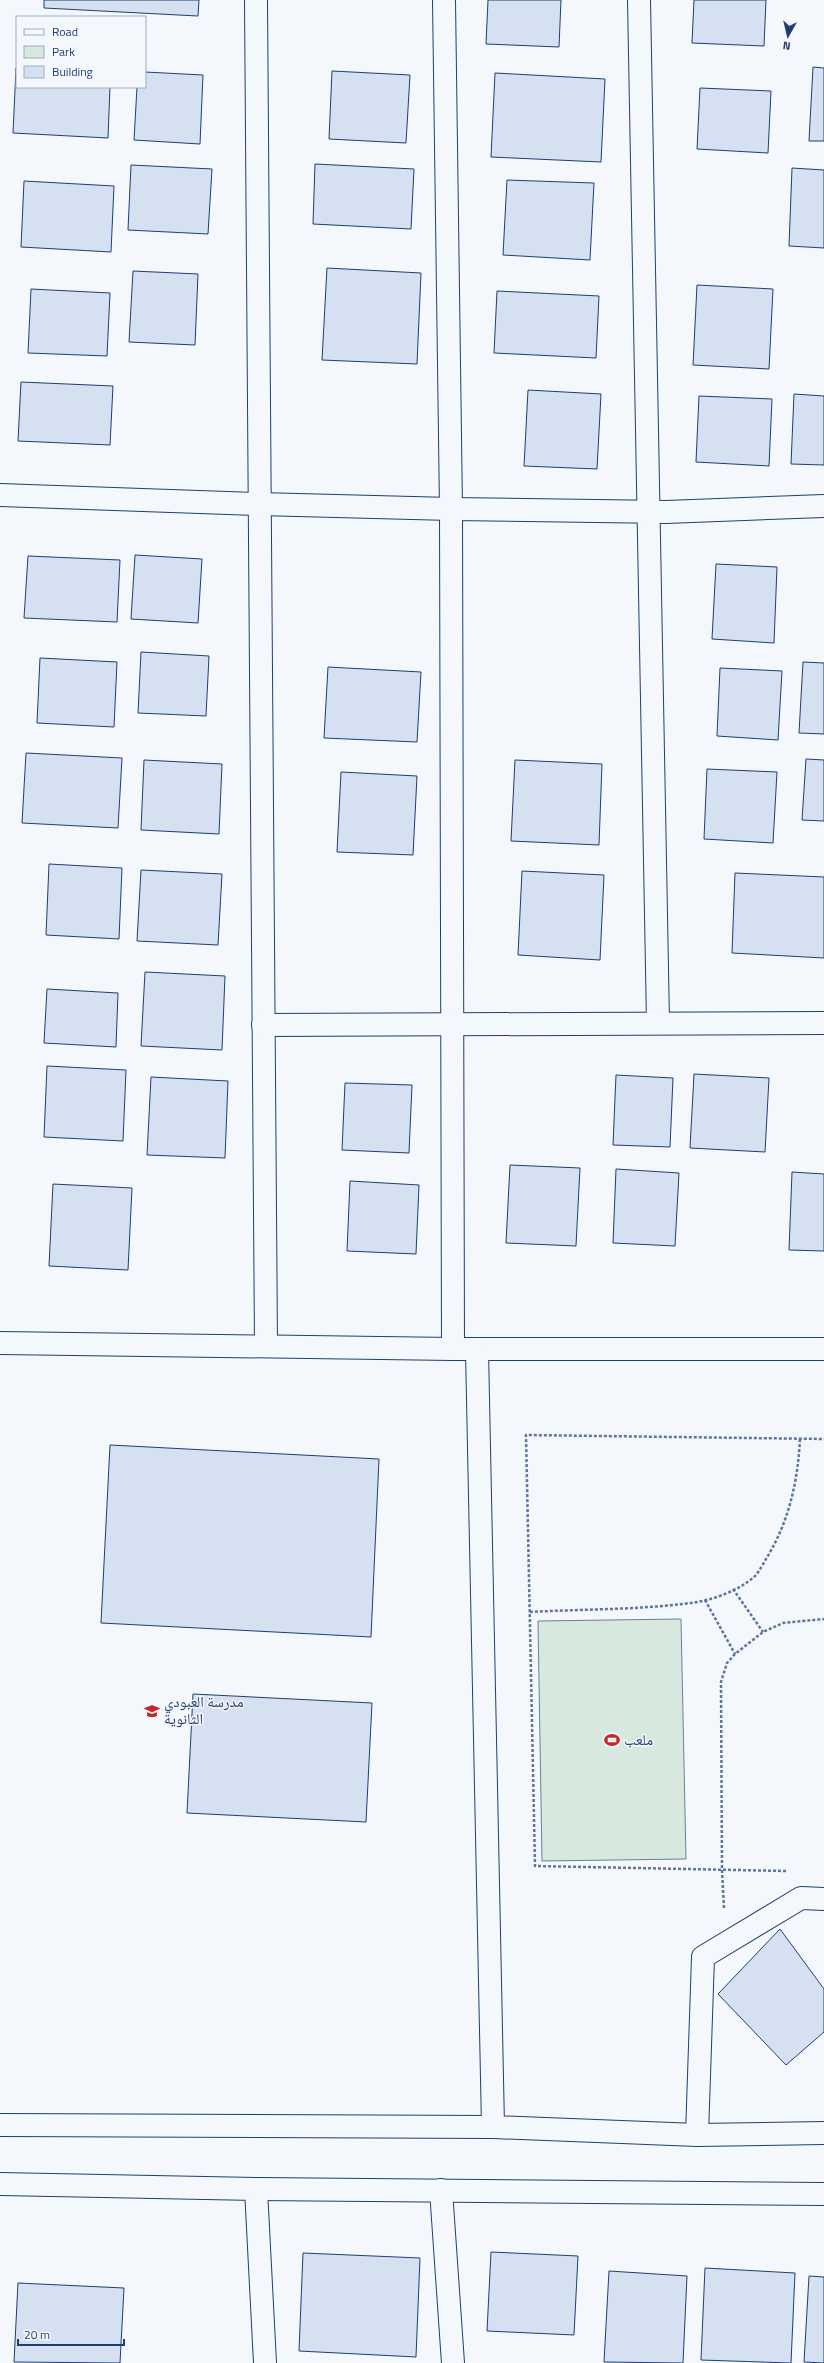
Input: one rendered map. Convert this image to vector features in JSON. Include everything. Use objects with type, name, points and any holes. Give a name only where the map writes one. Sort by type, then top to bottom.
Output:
[{"type":"street","points":[[256,0],[266,1345]]},
{"type":"street","points":[[444,0],[451,509],[453,1349]]},
{"type":"street","points":[[639,0],[650,511],[658,1022]]},
{"type":"street","points":[[0,495],[451,509],[650,511],[824,506]]},
{"type":"street","points":[[263,1025],[658,1022],[824,1023]]},
{"type":"street","points":[[0,1344],[266,1345],[477,1350],[824,1348]]},
{"type":"street","points":[[477,1350],[493,2127]]},
{"type":"street","points":[[697,2134],[703,1957],[801,1898],[824,1899]]},
{"type":"street","points":[[0,2125],[493,2127],[697,2134],[824,2133]]},
{"type":"street","points":[[0,2184],[256,2189],[824,2194]]},
{"type":"street","points":[[256,2189],[265,2363]]},
{"type":"street","points":[[441,2190],[453,2363]]},
{"type":"path","points":[[792,1871],[536,1866],[526,1435],[824,1439]]},
{"type":"path","points":[[530,1612],[691,1603],[704,1600],[733,1589],[756,1574],[774,1547],[786,1520],[796,1477],[800,1438]]},
{"type":"path","points":[[733,1589],[763,1632]]},
{"type":"path","points":[[704,1600],[735,1654]]},
{"type":"path","points":[[726,1943],[722,1870],[721,1682],[727,1663],[735,1654],[763,1632],[783,1623],[824,1619]]},
{"type":"green space","name":"ملعب","points":[[681,1619],[686,1859],[542,1861],[538,1621]]},
{"type":"building","points":[[44,0],[199,0],[198,16],[44,8]]},
{"type":"building","points":[[488,0],[561,0],[559,47],[486,44]]},
{"type":"building","points":[[694,0],[766,0],[764,46],[692,43]]},
{"type":"building","points":[[813,67],[824,68],[824,141],[809,141]]},
{"type":"building","points":[[16,68],[16,88],[110,88],[108,138],[13,133]]},
{"type":"building","points":[[332,71],[410,75],[406,143],[329,139]]},
{"type":"building","points":[[146,72],[203,75],[200,144],[134,140],[137,88],[146,88]]},
{"type":"building","points":[[495,73],[605,79],[601,162],[491,157]]},
{"type":"building","points":[[700,88],[771,91],[768,153],[697,149]]},
{"type":"building","points":[[315,164],[414,169],[411,229],[313,224]]},
{"type":"building","points":[[131,165],[212,169],[208,234],[128,230]]},
{"type":"building","points":[[792,168],[824,170],[824,248],[789,246]]},
{"type":"building","points":[[507,180],[594,183],[590,260],[503,255]]},
{"type":"building","points":[[24,181],[114,186],[111,252],[21,247]]},
{"type":"building","points":[[327,268],[421,273],[417,364],[322,360]]},
{"type":"building","points":[[133,271],[198,274],[195,345],[129,342]]},
{"type":"building","points":[[697,285],[773,289],[769,369],[693,365]]},
{"type":"building","points":[[31,289],[110,293],[107,356],[28,353]]},
{"type":"building","points":[[497,291],[599,296],[596,358],[494,353]]},
{"type":"building","points":[[21,382],[113,386],[110,445],[18,441]]},
{"type":"building","points":[[528,390],[601,394],[597,469],[524,466]]},
{"type":"building","points":[[794,394],[824,396],[824,465],[791,464]]},
{"type":"building","points":[[699,396],[772,399],[769,466],[696,462]]},
{"type":"building","points":[[135,555],[202,559],[198,623],[131,619]]},
{"type":"building","points":[[28,556],[120,560],[117,622],[24,618]]},
{"type":"building","points":[[716,564],[777,567],[774,643],[712,639]]},
{"type":"building","points":[[141,652],[209,656],[206,716],[138,713]]},
{"type":"building","points":[[40,658],[117,662],[114,727],[37,723]]},
{"type":"building","points":[[803,662],[824,663],[824,734],[799,733]]},
{"type":"building","points":[[328,667],[421,672],[417,742],[324,738]]},
{"type":"building","points":[[720,668],[782,671],[778,740],[717,736]]},
{"type":"building","points":[[26,753],[122,758],[118,828],[22,823]]},
{"type":"building","points":[[806,759],[824,760],[824,821],[802,820]]},
{"type":"building","points":[[144,760],[222,764],[219,834],[141,830]]},
{"type":"building","points":[[515,760],[602,764],[599,845],[511,841]]},
{"type":"building","points":[[707,769],[777,772],[773,843],[704,839]]},
{"type":"building","points":[[341,772],[417,776],[413,855],[337,852]]},
{"type":"building","points":[[49,864],[122,868],[119,939],[46,935]]},
{"type":"building","points":[[141,870],[222,874],[218,945],[137,941]]},
{"type":"building","points":[[522,871],[604,875],[600,960],[518,955]]},
{"type":"building","points":[[735,873],[824,877],[824,958],[732,953]]},
{"type":"building","points":[[145,972],[225,976],[222,1050],[141,1046]]},
{"type":"building","points":[[47,989],[118,993],[116,1047],[44,1043]]},
{"type":"building","points":[[47,1066],[126,1070],[123,1141],[44,1137]]},
{"type":"building","points":[[694,1074],[769,1078],[765,1152],[690,1148]]},
{"type":"building","points":[[616,1075],[673,1078],[670,1147],[613,1145]]},
{"type":"building","points":[[151,1077],[228,1081],[225,1158],[147,1155]]},
{"type":"building","points":[[345,1083],[412,1085],[409,1153],[342,1150]]},
{"type":"building","points":[[510,1165],[580,1168],[576,1246],[506,1243]]},
{"type":"building","points":[[616,1169],[679,1173],[675,1246],[613,1243]]},
{"type":"building","points":[[792,1172],[824,1174],[824,1251],[789,1250]]},
{"type":"building","points":[[350,1181],[419,1185],[416,1254],[347,1251]]},
{"type":"building","points":[[53,1184],[132,1188],[128,1270],[49,1266]]},
{"type":"building","points":[[110,1445],[379,1459],[371,1637],[101,1623]]},
{"type":"building","points":[[193,1694],[372,1703],[366,1822],[187,1813]]},
{"type":"building","points":[[780,1929],[824,1989],[824,2032],[786,2065],[718,1994]]},
{"type":"building","points":[[491,2252],[578,2256],[574,2335],[487,2331]]},
{"type":"building","points":[[303,2253],[420,2258],[416,2357],[299,2351]]},
{"type":"building","points":[[705,2268],[795,2273],[791,2363],[701,2360]]},
{"type":"building","points":[[609,2271],[687,2276],[683,2363],[604,2362]]},
{"type":"building","points":[[809,2276],[824,2277],[824,2363],[804,2362]]},
{"type":"building","points":[[18,2283],[124,2288],[120,2363],[14,2362]]},
{"type":"place","name":"مدرسة العبودي الثانوية","points":[[152,1711]]},
{"type":"place","name":"ملعب","points":[[612,1740]]}]
